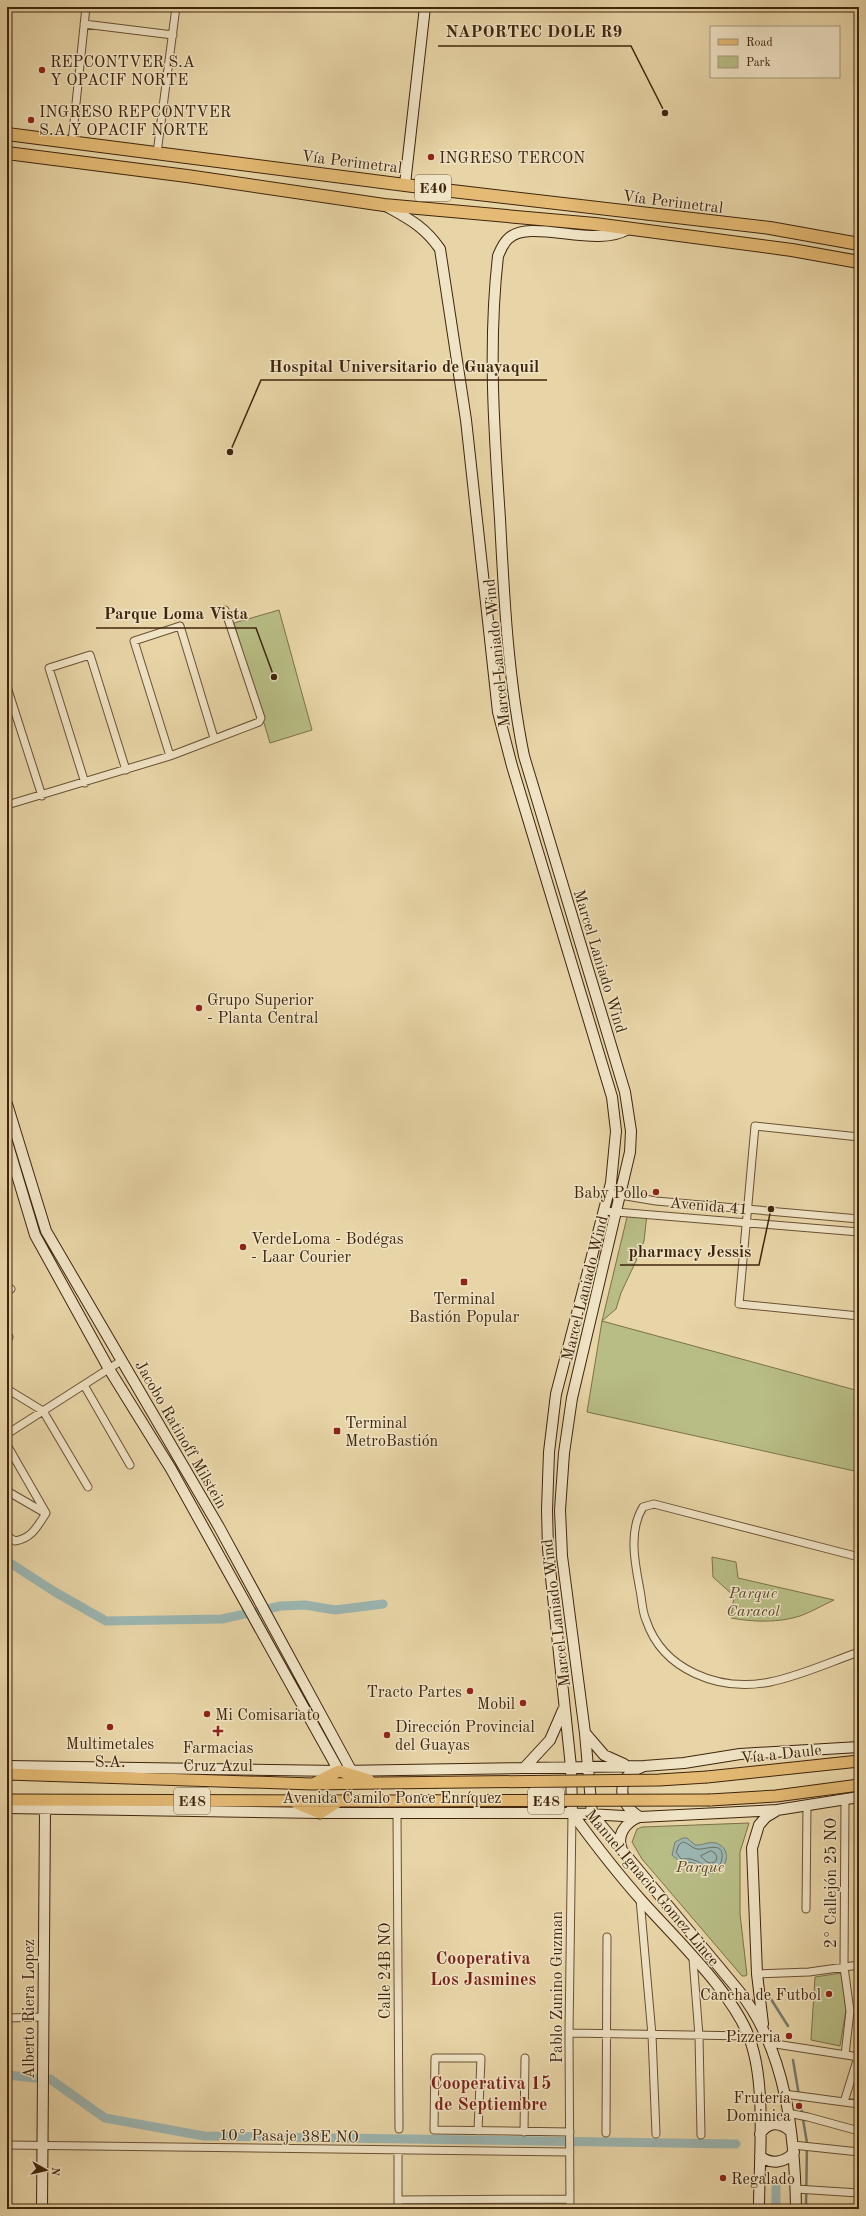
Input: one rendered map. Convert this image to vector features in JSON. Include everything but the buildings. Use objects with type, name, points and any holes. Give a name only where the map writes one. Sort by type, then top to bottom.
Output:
[{"type":"highway","name":"Vía Perimetral","points":[[7,134],[770,228],[859,244]]},
{"type":"highway","name":"Vía Perimetral","points":[[7,153],[187,176],[384,205],[628,229],[792,250],[859,262]]},
{"type":"main road","points":[[405,184],[425,7]]},
{"type":"main road","name":"Marcel Laniado Wind","points":[[384,205],[418,224],[429,234],[440,248],[466,420],[498,712],[512,766],[612,1097],[616,1131],[615,1155],[604,1211],[556,1394],[549,1452],[547,1510],[548,1549],[571,1767],[572,1813]]},
{"type":"main road","name":"Marcel Laniado Wind","points":[[592,1814],[585,1733],[562,1556],[560,1510],[564,1453],[572,1398],[622,1195],[630,1152],[630,1114],[524,756],[516,715],[504,600],[492,402],[494,301],[498,256],[503,245],[510,237],[519,232],[532,231],[611,236],[628,229]]},
{"type":"main road","name":"Jacobo Ratinoff Milstein","points":[[7,1104],[46,1231],[219,1527],[351,1770]]},
{"type":"main road","name":"Jacobo Ratinoff Milstein","points":[[7,1142],[35,1235],[109,1369],[171,1469],[338,1771]]},
{"type":"main road","points":[[525,1767],[550,1740],[559,1723],[565,1704]]},
{"type":"main road","points":[[585,1733],[604,1755],[616,1762],[629,1766]]},
{"type":"main road","name":"Vía a Daule","points":[[740,1754],[859,1747]]},
{"type":"main road","name":"Avenida Camilo Ponce Enríquez","points":[[7,1766],[338,1771],[588,1767],[644,1766],[684,1763],[740,1754]]},
{"type":"main road","name":"Vía a Daule","points":[[707,1777],[859,1761]]},
{"type":"main road","points":[[640,1817],[631,1812],[625,1804],[622,1795],[623,1785],[627,1776],[635,1769],[644,1766]]},
{"type":"main road","points":[[312,1784],[338,1771],[379,1783]]},
{"type":"main road","name":"Avenida Camilo Ponce Enríquez","points":[[7,1774],[312,1784],[659,1780],[707,1777]]},
{"type":"main road","name":"Avenida Camilo Ponce Enríquez","points":[[7,1808],[292,1801],[710,1800],[776,1796],[859,1785]]},
{"type":"main road","name":"E48","points":[[777,1810],[859,1797]]},
{"type":"main road","name":"Avenida Camilo Ponce Enríquez","points":[[7,1800],[45,1806],[397,1814],[572,1813],[640,1817],[777,1810]]},
{"type":"main road","points":[[292,1801],[320,1813],[340,1801]]},
{"type":"main road","name":"Alberto Riera Lopez","points":[[42,2209],[45,1806]]},
{"type":"main road","points":[[764,2030],[757,1974],[752,1848],[759,1825],[766,1817],[777,1810]]},
{"type":"main road","name":"Manuel Ignacio Gomez Lince","points":[[572,1813],[640,1899],[733,2006],[749,2036],[758,2073],[760,2134]]},
{"type":"main road","name":"Manuel Ignacio Gomez Lince","points":[[592,1814],[742,1995],[764,2030],[784,2094],[791,2132]]},
{"type":"main road","points":[[624,1854],[620,1845],[620,1835],[624,1827],[631,1820],[640,1817]]},
{"type":"main road","points":[[759,2209],[760,2134],[766,2127],[774,2124],[784,2126],[791,2132],[796,2189],[796,2209]]},
{"type":"main road","points":[[760,2156],[769,2161],[777,2161],[786,2158],[793,2148]]},
{"type":"street","points":[[72,142],[86,7]]},
{"type":"street","points":[[157,153],[176,7]]},
{"type":"street","points":[[84,24],[173,35]]},
{"type":"street","points":[[7,805],[42,796],[170,756],[214,738],[255,725],[261,718],[225,610]]},
{"type":"street","points":[[170,756],[134,641],[180,626],[214,738]]},
{"type":"street","points":[[85,782],[49,668],[83,657],[90,655],[126,770]]},
{"type":"street","points":[[7,687],[42,796]]},
{"type":"street","points":[[859,1137],[755,1126],[738,1304],[859,1316]]},
{"type":"street","name":"Avenida 41","points":[[608,1192],[656,1201],[859,1218]]},
{"type":"street","name":"Avenida 41","points":[[604,1211],[859,1232]]},
{"type":"street","points":[[7,1434],[121,1361]]},
{"type":"street","points":[[84,1385],[130,1465]]},
{"type":"street","points":[[7,1389],[43,1411],[88,1486]]},
{"type":"street","points":[[7,1445],[46,1514]]},
{"type":"street","points":[[7,1491],[46,1514]]},
{"type":"street","points":[[859,1557],[654,1504],[642,1507],[637,1517],[634,1537],[638,1579],[646,1620],[661,1647],[680,1665],[706,1680],[734,1686],[770,1682],[859,1652]]},
{"type":"street","points":[[7,1536],[15,1541],[24,1539],[32,1534],[46,1514]]},
{"type":"street","name":"2° Callejón 25 NO","points":[[845,1800],[844,1967],[850,2011],[845,2055]]},
{"type":"street","points":[[806,1909],[807,1806]]},
{"type":"street","name":"Pablo Zunino Guzman","points":[[570,2209],[569,2033],[572,1813]]},
{"type":"street","name":"Calle 24B NO","points":[[397,1814],[399,2129]]},
{"type":"street","points":[[640,1899],[652,2035],[656,2134]]},
{"type":"street","points":[[606,2133],[607,1937]]},
{"type":"street","points":[[693,1959],[699,2036],[701,2134]]},
{"type":"street","points":[[757,1974],[809,1972],[859,1965]]},
{"type":"street","points":[[7,2018],[43,2017]]},
{"type":"street","points":[[569,2033],[749,2036]]},
{"type":"street","points":[[769,2043],[859,2057],[844,2102]]},
{"type":"street","points":[[478,2131],[481,2058],[435,2058],[434,2130],[570,2134]]},
{"type":"street","points":[[524,2132],[525,2058]]},
{"type":"street","points":[[784,2094],[859,2104]]},
{"type":"street","points":[[788,2113],[859,2131]]},
{"type":"street","name":"10° Pasaje 38E NO","points":[[7,2145],[570,2151]]},
{"type":"street","points":[[793,2148],[859,2152]]},
{"type":"street","points":[[398,2150],[398,2209]]},
{"type":"street","points":[[796,2189],[859,2193]]},
{"type":"street","points":[[398,2200],[570,2200]]},
{"type":"green space","points":[[279,610],[312,730],[270,743],[234,623]]},
{"type":"green space","points":[[628,1213],[647,1214],[644,1241],[621,1293],[616,1309],[602,1321]]},
{"type":"green space","points":[[602,1321],[859,1391],[859,1472],[587,1412]]},
{"type":"green space","name":"Parque Caracol","points":[[712,1557],[736,1562],[738,1578],[834,1600],[808,1613],[783,1620],[757,1621],[731,1618],[734,1596],[713,1577]]},
{"type":"green space","name":"Parque","points":[[749,1823],[740,1852],[740,1914],[747,1975],[742,1976],[642,1859],[632,1842],[637,1829],[642,1827]]},
{"type":"green space","name":"Cancha de Futbol","points":[[841,1973],[846,2010],[840,2046],[811,2040],[815,1977]]},
{"type":"water","points":[[683,1838],[687,1838],[695,1845],[717,1843],[720,1845],[726,1852],[726,1861],[724,1866],[717,1872],[709,1873],[693,1863],[681,1863],[672,1855],[675,1842]]},
{"type":"waterway","points":[[7,1561],[55,1592],[106,1621],[222,1619],[281,1606],[305,1605],[335,1610],[383,1604]]},
{"type":"waterway","points":[[769,1996],[788,2026]]},
{"type":"waterway","points":[[793,2060],[807,2143],[806,2209]]},
{"type":"waterway","points":[[7,2075],[35,2078]]},
{"type":"waterway","points":[[50,2079],[105,2118],[204,2136],[736,2144]]},
{"type":"waterway","points":[[776,2183],[776,2209]]},
{"type":"place","name":"REPCONTVER S.A Y OPACIF NORTE","points":[[42,70]]},
{"type":"place","name":"NAPORTEC DOLE R9","points":[[665,113]]},
{"type":"place","name":"INGRESO REPCONTVER S.A Y OPACIF NORTE","points":[[31,120]]},
{"type":"place","name":"INGRESO TERCON","points":[[431,157]]},
{"type":"place","name":"Hospital Universitario de Guayaquil","points":[[230,452]]},
{"type":"place","name":"Parque Loma Vista","points":[[274,677]]},
{"type":"place","name":"Grupo Superior - Planta Central","points":[[199,1008]]},
{"type":"place","name":"Baby Pollo","points":[[656,1192]]},
{"type":"place","name":"pharmacy Jessis","points":[[771,1209]]},
{"type":"place","name":"VerdeLoma - Bodégas - Laar Courier","points":[[243,1247]]},
{"type":"place","name":"Terminal Bastión Popular","points":[[464,1282]]},
{"type":"place","name":"Terminal MetroBastión","points":[[337,1431]]},
{"type":"place","name":"Tracto Partes","points":[[470,1691]]},
{"type":"place","name":"Mobil","points":[[523,1703]]},
{"type":"place","name":"Mi Comisariato","points":[[207,1714]]},
{"type":"place","name":"Multimetales S.A.","points":[[110,1727]]},
{"type":"place","name":"Farmacias Cruz Azul","points":[[218,1731]]},
{"type":"place","name":"Dirección Provincial del Guayas","points":[[387,1735]]},
{"type":"place","name":"Cancha de Futbol","points":[[829,1994]]},
{"type":"place","name":"Pizzeria","points":[[789,2036]]},
{"type":"place","name":"Frutería Dominica","points":[[799,2106]]},
{"type":"place","name":"Regalado","points":[[723,2178]]},
{"type":"district","name":"Cooperativa Los Jasmines","points":[[483,1968]]},
{"type":"district","name":"Cooperativa 15 de Septiembre","points":[[491,2093]]}]
